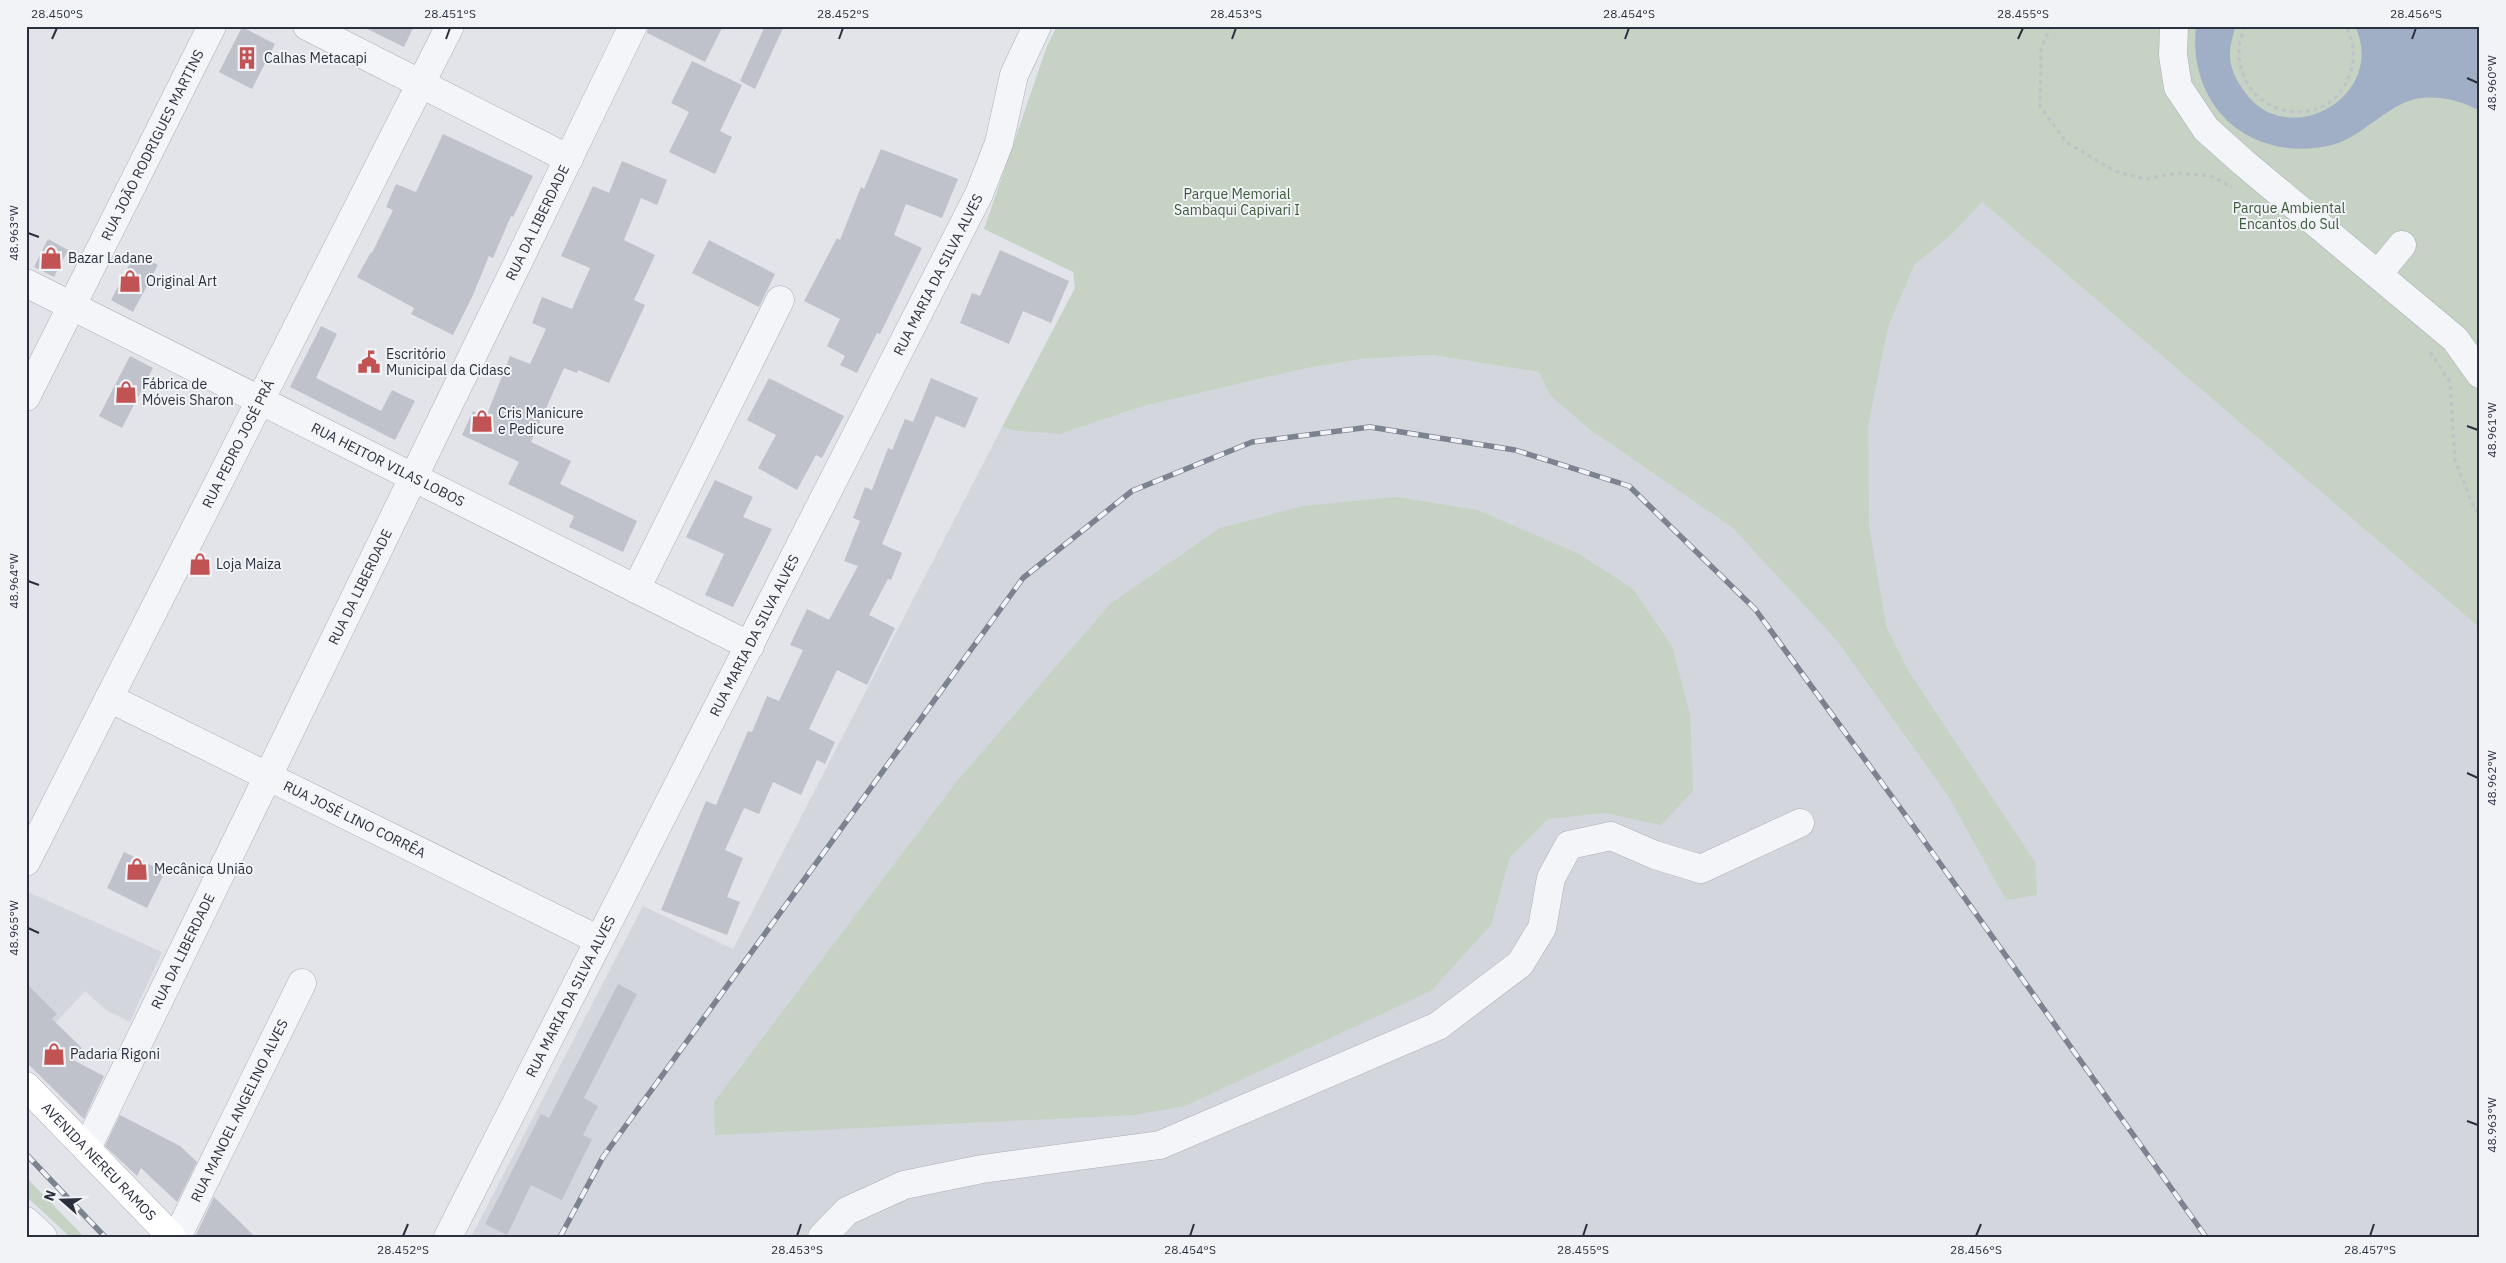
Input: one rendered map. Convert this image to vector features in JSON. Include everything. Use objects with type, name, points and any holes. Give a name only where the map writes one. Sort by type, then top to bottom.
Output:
[{"type":"main road","name":"AVENIDA NEREU RAMOS","points":[[26,1086],[172,1237]]},
{"type":"street","name":"RUA JOÃO RODRIGUES MARTINS","points":[[26,397],[212,26]]},
{"type":"street","points":[[307,26],[569,159]]},
{"type":"street","name":"RUA PEDRO JOSÉ PRÁ","points":[[26,862],[450,26]]},
{"type":"street","name":"RUA DA LIBERDADE","points":[[87,1148],[633,26]]},
{"type":"street","name":"RUA MARIA DA SILVA ALVES","points":[[448,1237],[980,194],[999,143],[1014,75],[1037,26]]},
{"type":"street","points":[[2174,26],[2173,55],[2178,87],[2206,129],[2456,339],[2480,374]]},
{"type":"street","points":[[2378,274],[2402,245]]},
{"type":"street","name":"RUA HEITOR VILAS LOBOS","points":[[26,283],[750,646]]},
{"type":"street","points":[[636,589],[780,300]]},
{"type":"street","name":"RUA JOSÉ LINO CORRÊA","points":[[110,698],[599,940]]},
{"type":"street","points":[[822,1237],[847,1210],[904,1185],[982,1169],[1160,1145],[1438,1026],[1520,964],[1542,928],[1550,878],[1569,845],[1611,836],[1655,855],[1701,869],[1800,823]]},
{"type":"street","name":"RUA MANOEL ANGELINO ALVES","points":[[177,1237],[302,984]]},
{"type":"street","points":[[26,1221],[43,1237]]},
{"type":"path","points":[[2051,26],[2041,48],[2040,106],[2066,142],[2115,171],[2145,179],[2178,173],[2211,176],[2240,191]]},
{"type":"path","points":[[2245,26],[2238,46],[2240,69],[2249,90],[2266,105],[2288,113],[2310,111],[2324,105],[2331,101],[2346,84],[2354,63],[2353,40],[2346,26]]},
{"type":"path","points":[[2425,344],[2450,382],[2455,460],[2474,508],[2480,514]]},
{"type":"shaded area","points":[[1776,26],[2480,628],[2480,1237],[471,1237],[643,906],[733,949],[1002,427],[1017,431],[1060,434],[1140,407],[1302,369],[1362,359],[1432,355],[1539,372]]},
{"type":"shaded area","points":[[26,891],[162,952],[130,1022],[106,1010],[85,991],[26,1055]]},
{"type":"green space","points":[[1057,26],[2480,26],[2480,628],[1982,202],[1953,233],[1914,265],[1888,327],[1868,426],[1869,526],[1886,626],[1909,672],[2035,862],[2037,895],[2006,900],[1947,794],[1838,642],[1733,528],[1588,428],[1550,395],[1539,372],[1432,355],[1362,359],[1302,369],[1140,407],[1060,434],[1017,431],[1002,427],[1075,288],[1073,272],[984,229],[1047,46]]},
{"type":"green space","points":[[1396,497],[1478,510],[1579,554],[1633,589],[1672,646],[1690,714],[1693,791],[1661,825],[1604,813],[1548,819],[1510,857],[1491,925],[1431,991],[1185,1106],[1134,1115],[715,1135],[714,1102],[957,781],[1110,604],[1220,528],[1303,506]]},
{"type":"green space","points":[[26,1177],[84,1237],[70,1237],[26,1196]]},
{"type":"water","points":[[2196,26],[2235,26],[2230,57],[2233,71],[2242,88],[2260,107],[2282,117],[2305,117],[2327,109],[2345,94],[2358,75],[2362,52],[2355,26],[2480,26],[2480,111],[2452,100],[2422,98],[2410,100],[2399,105],[2354,135],[2332,145],[2303,149],[2276,146],[2251,137],[2231,123],[2214,105],[2202,82],[2196,55]]},
{"type":"building","points":[[361,26],[414,26],[404,47]]},
{"type":"building","points":[[648,26],[723,26],[705,62],[647,33]]},
{"type":"building","points":[[765,26],[784,26],[755,89],[740,81]]},
{"type":"building","name":"Calhas Metacapi","points":[[242,27],[275,44],[252,89],[219,72]]},
{"type":"building","points":[[692,61],[742,85],[720,131],[732,137],[715,174],[669,152],[689,112],[671,103]]},
{"type":"building","points":[[443,134],[533,176],[513,217],[511,216],[493,258],[489,256],[473,295],[453,335],[411,314],[414,308],[357,277],[372,253],[393,210],[386,207],[396,184],[416,192]]},
{"type":"building","points":[[881,149],[958,179],[942,218],[906,204],[894,235],[922,248],[880,334],[877,333],[857,373],[840,365],[845,356],[827,346],[840,319],[804,301],[837,238],[840,240],[861,187],[864,189]]},
{"type":"building","points":[[622,161],[667,180],[657,205],[641,198],[624,240],[655,255],[634,300],[645,305],[609,383],[578,370],[577,373],[564,368],[531,442],[571,461],[560,484],[637,521],[623,552],[569,527],[574,516],[508,484],[519,462],[462,435],[473,411],[486,417],[510,356],[530,364],[546,329],[532,323],[542,297],[572,309],[590,268],[561,256],[593,186],[609,193]]},
{"type":"building","name":"Bazar Ladane","points":[[48,239],[68,250],[54,277],[34,267]]},
{"type":"building","points":[[709,240],[775,274],[759,307],[692,273]]},
{"type":"building","points":[[1000,250],[1069,281],[1051,323],[1023,311],[1009,344],[960,323],[972,293],[980,296]]},
{"type":"building","points":[[135,254],[158,265],[133,312],[111,300]]},
{"type":"building","points":[[321,326],[337,334],[316,378],[381,411],[392,390],[415,401],[395,440],[290,387]]},
{"type":"building","name":"Fábrica de Móveis Sharon","points":[[130,356],[153,368],[122,428],[99,416]]},
{"type":"building","points":[[769,378],[844,416],[822,458],[816,455],[797,490],[758,468],[776,435],[747,420]]},
{"type":"building","points":[[931,378],[978,398],[965,428],[936,416],[882,544],[902,553],[891,580],[888,579],[869,615],[895,628],[867,685],[837,670],[809,729],[835,742],[825,764],[817,760],[801,795],[773,782],[759,814],[744,808],[725,850],[743,858],[727,897],[740,902],[727,935],[661,910],[706,801],[716,805],[748,731],[752,732],[767,696],[779,701],[803,650],[790,645],[807,609],[829,620],[858,566],[844,561],[860,521],[853,518],[865,487],[872,490],[888,448],[892,450],[905,419],[913,422]]},
{"type":"building","points":[[715,480],[753,497],[743,517],[772,529],[733,607],[705,595],[724,554],[686,537]]},
{"type":"building","name":"Mecânica União","points":[[124,852],[165,872],[147,908],[107,888]]},
{"type":"building","points":[[26,983],[57,1014],[52,1019],[82,1048],[71,1059],[104,1076],[84,1119],[26,1062]]},
{"type":"building","points":[[618,984],[637,994],[584,1098],[598,1106],[583,1135],[592,1139],[562,1200],[531,1185],[507,1235],[485,1224],[541,1114],[549,1118]]},
{"type":"building","points":[[120,1115],[180,1146],[197,1162],[177,1202],[141,1168],[137,1176],[105,1146]]},
{"type":"building","points":[[214,1197],[234,1216],[255,1237],[195,1237]]},
{"type":"railway","points":[[560,1237],[603,1157],[1023,578],[1132,491],[1252,442],[1370,427],[1515,450],[1629,486],[1755,609],[1917,831],[2206,1237]]},
{"type":"railway","points":[[26,1154],[105,1237]]},
{"type":"place","name":"Calhas Metacapi","points":[[247,58]]},
{"type":"place","name":"Bazar Ladane","points":[[51,258]]},
{"type":"place","name":"Original Art","points":[[130,281]]},
{"type":"place","name":"Escritório Municipal da Cidasc","points":[[369,362]]},
{"type":"place","name":"Fábrica de Móveis Sharon","points":[[126,392]]},
{"type":"place","name":"Cris Manicure e Pedicure","points":[[482,421]]},
{"type":"place","name":"Loja Maiza","points":[[200,564]]},
{"type":"place","name":"Mecânica União","points":[[137,869]]},
{"type":"place","name":"Padaria Rigoni","points":[[54,1054]]},
{"type":"park label","name":"Parque Memorial Sambaqui Capivari I","points":[[1237,202]]},
{"type":"park label","name":"Parque Ambiental Encantos do Sul","points":[[2289,216]]}]
